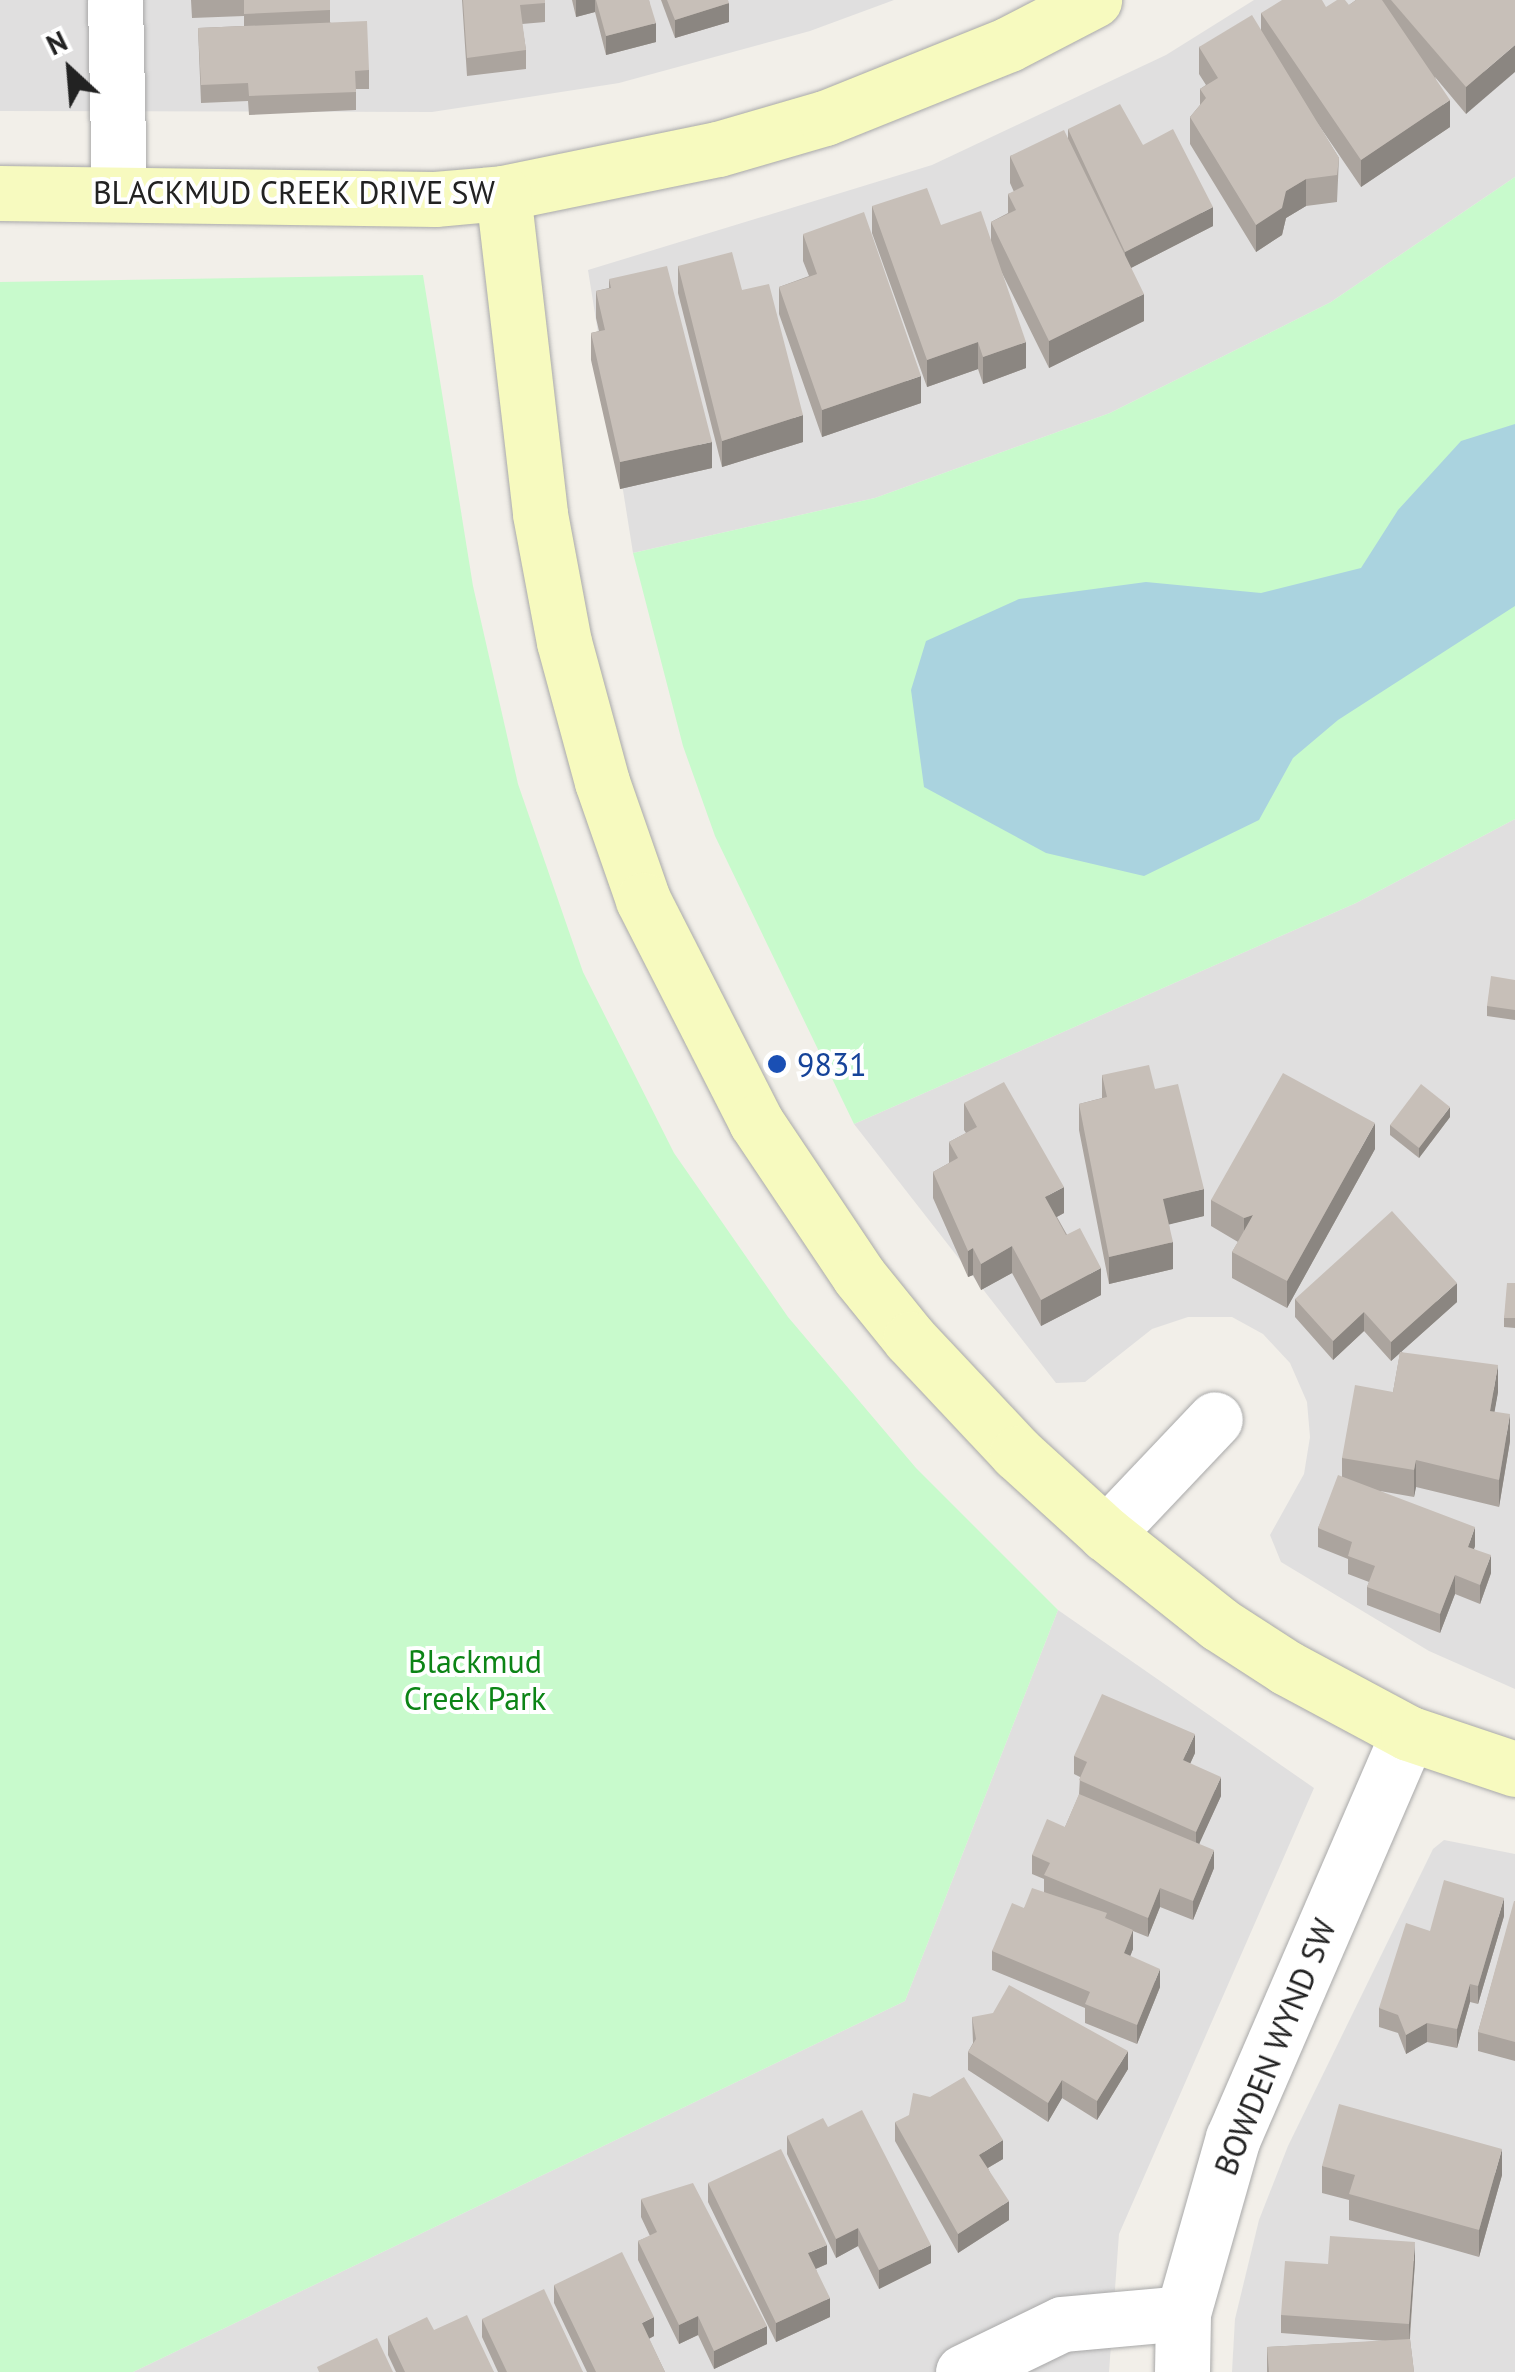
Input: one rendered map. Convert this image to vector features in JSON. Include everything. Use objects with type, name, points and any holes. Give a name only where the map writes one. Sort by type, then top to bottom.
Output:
[{"type":"street","points":[[116,0],[119,192]]},
{"type":"street","name":"BLACKMUD CREEK DRIVE SW","points":[[0,193],[418,198],[504,194],[718,149],[825,118],[1009,44],[1094,0]]},
{"type":"street","points":[[504,194],[540,514],[564,642],[643,900],[756,1122],[859,1276],[1017,1453],[1106,1534],[1219,1624],[1408,1733],[1515,1769]]},
{"type":"street","points":[[1106,1534],[1215,1419]]},
{"type":"street","name":"BOWDEN WYND SW","points":[[1182,2372],[1183,2313],[1234,2138],[1408,1733]]},
{"type":"street","points":[[962,2372],[1062,2324],[1183,2313]]},
{"type":"shaded area","points":[[0,0],[894,0],[810,31],[619,83],[432,112],[0,111]]},
{"type":"shaded area","points":[[1254,0],[1515,0],[1515,177],[1331,302],[1110,413],[875,498],[633,553],[588,270],[932,165],[1166,55]]},
{"type":"shaded area","points":[[1515,819],[1515,1689],[1429,1651],[1281,1562],[1270,1535],[1304,1474],[1310,1437],[1307,1402],[1290,1363],[1263,1334],[1232,1317],[1188,1317],[1152,1329],[1085,1382],[1056,1383],[854,1124],[1356,903]]},
{"type":"shaded area","points":[[1058,1610],[1314,1788],[1119,2234],[1109,2372],[133,2372],[905,2001]]},
{"type":"shaded area","points":[[1444,1840],[1515,1854],[1515,2372],[1232,2372],[1235,2319],[1259,2220],[1288,2146],[1433,1849]]},
{"type":"green space","points":[[1515,177],[1515,819],[1356,903],[854,1124],[715,836],[683,746],[633,553],[875,498],[1110,413],[1331,302]]},
{"type":"green space","name":"Blackmud Creek Park","points":[[423,275],[473,586],[518,784],[583,972],[674,1153],[788,1317],[916,1468],[1058,1610],[905,2001],[133,2372],[0,2372],[0,282]]},
{"type":"water","points":[[1515,424],[1515,606],[1338,720],[1293,758],[1259,820],[1144,876],[1046,853],[924,787],[911,690],[926,641],[1019,599],[1146,582],[1261,593],[1361,568],[1398,510],[1461,441]]},
{"type":"building","points":[[244,0],[330,0],[330,10],[244,14]]},
{"type":"building","points":[[463,0],[545,3],[520,5],[526,50],[467,58]]},
{"type":"building","points":[[596,0],[649,0],[656,23],[606,36]]},
{"type":"building","points":[[667,0],[728,0],[729,3],[675,20]]},
{"type":"building","points":[[1282,0],[1322,0],[1326,7],[1337,0],[1345,0],[1349,5],[1356,0],[1382,0],[1450,100],[1361,160],[1261,13]]},
{"type":"building","points":[[1391,0],[1515,0],[1515,45],[1466,87]]},
{"type":"building","points":[[1252,15],[1339,158],[1337,175],[1306,179],[1286,191],[1282,208],[1256,225],[1190,117],[1206,98],[1200,89],[1218,78],[1199,47]]},
{"type":"building","points":[[367,21],[369,70],[355,71],[356,92],[249,96],[248,83],[201,85],[198,28]]},
{"type":"building","points":[[1120,104],[1143,145],[1173,129],[1213,207],[1125,252],[1068,129]]},
{"type":"building","points":[[1064,130],[1144,294],[1049,341],[991,222],[1016,210],[1008,194],[1024,186],[1010,156]]},
{"type":"building","points":[[927,188],[941,225],[981,211],[1026,342],[983,357],[978,342],[927,360],[872,206]]},
{"type":"building","points":[[864,212],[921,376],[822,410],[779,287],[817,274],[803,234]]},
{"type":"building","points":[[732,252],[742,290],[769,284],[803,415],[722,441],[678,266]]},
{"type":"building","points":[[667,266],[712,442],[620,462],[591,333],[605,330],[596,291],[611,288],[609,279]]},
{"type":"building","points":[[1491,976],[1515,980],[1515,1010],[1487,1006]]},
{"type":"building","points":[[1149,1065],[1155,1089],[1178,1084],[1204,1189],[1163,1199],[1173,1242],[1109,1257],[1079,1104],[1107,1097],[1102,1075]]},
{"type":"building","points":[[1283,1073],[1375,1123],[1287,1281],[1232,1252],[1253,1215],[1244,1218],[1211,1200]]},
{"type":"building","points":[[1004,1082],[1064,1187],[1045,1197],[1066,1235],[1080,1228],[1101,1268],[1041,1300],[1012,1246],[981,1264],[973,1248],[968,1251],[933,1172],[958,1158],[949,1142],[977,1127],[964,1103]]},
{"type":"building","points":[[1421,1084],[1450,1107],[1419,1148],[1390,1125]]},
{"type":"building","points":[[1392,1211],[1457,1283],[1391,1342],[1364,1312],[1333,1341],[1295,1299]]},
{"type":"building","points":[[1507,1283],[1515,1283],[1515,1318],[1504,1318]]},
{"type":"building","points":[[1400,1352],[1498,1365],[1490,1411],[1510,1414],[1499,1480],[1416,1460],[1414,1470],[1342,1458],[1355,1385],[1393,1392]]},
{"type":"building","points":[[1338,1475],[1475,1527],[1468,1547],[1491,1555],[1480,1585],[1455,1575],[1440,1614],[1367,1587],[1375,1566],[1348,1556],[1352,1542],[1318,1528]]},
{"type":"building","points":[[1102,1694],[1195,1734],[1183,1760],[1221,1777],[1196,1832],[1079,1780],[1087,1762],[1074,1756]]},
{"type":"building","points":[[1079,1794],[1214,1850],[1193,1901],[1160,1888],[1148,1918],[1044,1875],[1050,1863],[1032,1855],[1047,1819],[1065,1827]]},
{"type":"building","points":[[1444,1880],[1504,1898],[1478,1986],[1470,1984],[1457,2029],[1427,2023],[1406,2035],[1398,2015],[1379,2008],[1406,1923],[1430,1931]]},
{"type":"building","points":[[1032,1888],[1107,1913],[1105,1918],[1133,1930],[1124,1953],[1160,1969],[1137,2025],[1085,2004],[1090,1992],[992,1951],[1012,1903],[1024,1908]]},
{"type":"building","points":[[1515,1901],[1515,2042],[1478,2032]]},
{"type":"building","points":[[1009,1985],[1128,2051],[1097,2101],[1062,2080],[1048,2103],[968,2052],[976,2039],[972,2017],[993,2013]]},
{"type":"building","points":[[964,2077],[1003,2140],[979,2155],[1009,2201],[958,2234],[895,2122],[909,2115],[913,2093],[930,2097]]},
{"type":"building","points":[[1339,2104],[1502,2149],[1479,2230],[1349,2194],[1355,2175],[1322,2166]]},
{"type":"building","points":[[862,2110],[931,2245],[879,2270],[858,2228],[836,2239],[787,2136],[823,2118],[828,2127]]},
{"type":"building","points":[[781,2149],[827,2245],[808,2253],[830,2298],[776,2323],[708,2183]]},
{"type":"building","points":[[693,2183],[767,2326],[714,2351],[698,2316],[679,2325],[638,2241],[657,2232],[641,2199]]},
{"type":"building","points":[[1330,2236],[1415,2242],[1409,2324],[1281,2315],[1285,2261],[1328,2264]]},
{"type":"building","points":[[622,2252],[654,2317],[642,2323],[665,2372],[596,2372],[554,2285]]},
{"type":"building","points":[[544,2289],[583,2372],[507,2372],[482,2319]]},
{"type":"building","points":[[467,2315],[494,2372],[405,2372],[388,2336],[427,2317],[434,2330]]},
{"type":"building","points":[[377,2338],[393,2372],[319,2372],[317,2367]]},
{"type":"building","points":[[1410,2339],[1414,2372],[1269,2372],[1267,2347]]},
{"type":"place","name":"9831","points":[[777,1064]]}]
